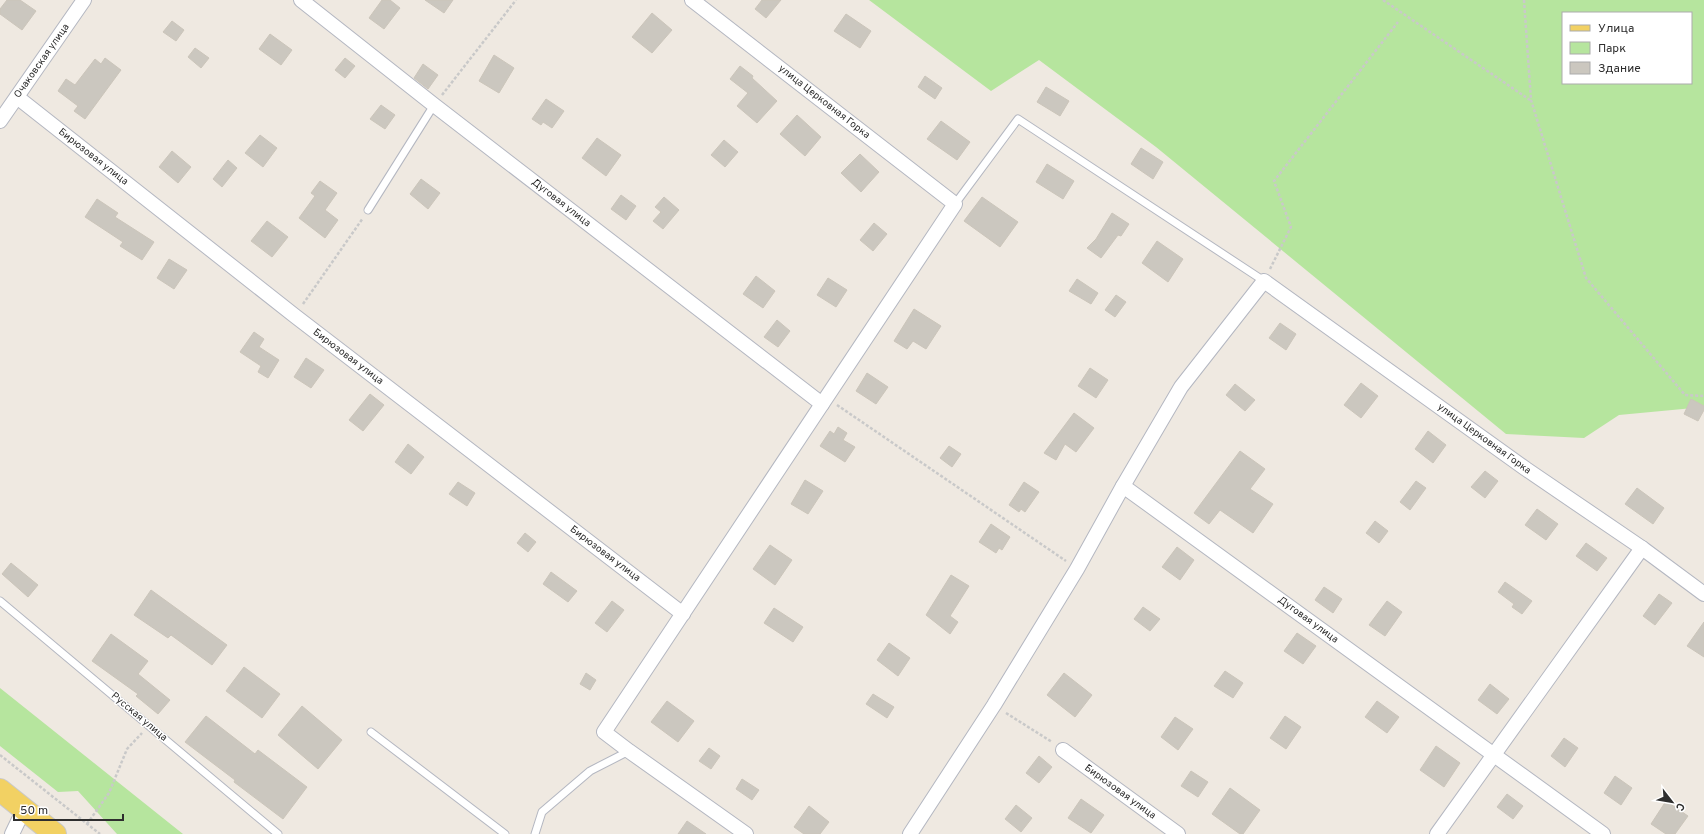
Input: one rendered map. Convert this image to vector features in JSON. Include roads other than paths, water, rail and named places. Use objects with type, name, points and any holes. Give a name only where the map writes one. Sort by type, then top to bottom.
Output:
[{"type":"main road","points":[[0,790],[55,834]]},
{"type":"street","name":"Очаковская улица","points":[[0,121],[84,0]]},
{"type":"street","name":"Дуговая улица","points":[[301,0],[434,105],[824,401]]},
{"type":"street","name":"улица Церковная Горка","points":[[692,0],[955,204]]},
{"type":"street","name":"Бирюзовая улица","points":[[17,97],[295,316],[683,614]]},
{"type":"street","points":[[746,834],[604,732],[955,204]]},
{"type":"street","name":"улица Церковная Горка","points":[[1264,281],[1520,465],[1642,548],[1704,594]]},
{"type":"street","points":[[910,834],[994,705],[1077,569],[1180,387],[1264,281]]},
{"type":"street","name":"Дуговая улица","points":[[1123,486],[1603,834]]},
{"type":"street","points":[[1437,834],[1642,548]]},
{"type":"street","name":"Бирюзовая улица","points":[[1063,750],[1178,834]]},
{"type":"street","points":[[12,834],[24,809]]},
{"type":"lane","points":[[368,210],[434,105]]},
{"type":"lane","points":[[955,204],[1018,119],[1264,281]]},
{"type":"lane","name":"Русская улица","points":[[0,601],[278,834]]},
{"type":"lane","points":[[371,732],[505,834]]},
{"type":"lane","points":[[535,834],[542,812],[590,771],[629,751]]}]
